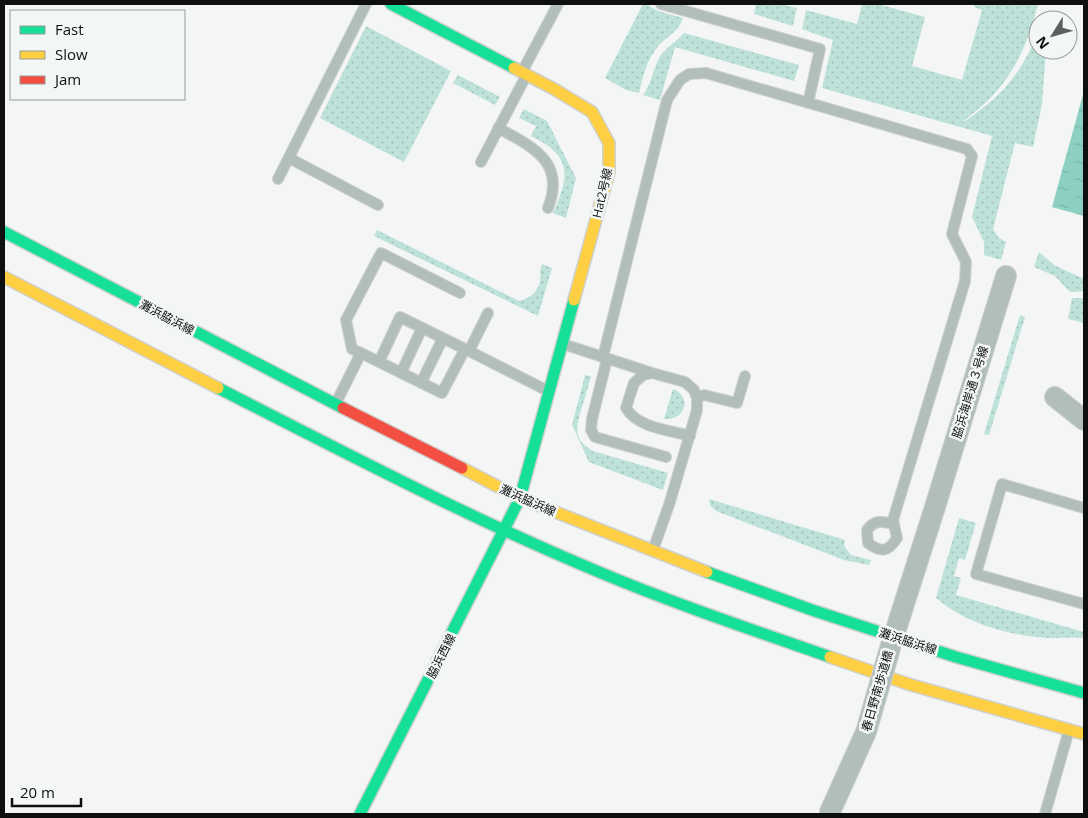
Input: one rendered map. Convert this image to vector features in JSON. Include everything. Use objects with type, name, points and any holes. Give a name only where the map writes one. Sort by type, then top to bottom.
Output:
[{"type":"street","name":"Hat2号線","points":[[391,4],[554,89],[592,112],[609,143],[609,172],[520,498]]},
{"type":"street","name":"灘浜脇浜線","points":[[4,232],[520,498],[695,568],[848,622],[956,657],[1084,693]]},
{"type":"street","name":"脇浜海岸通３号線","points":[[935,507],[1006,276]]},
{"type":"street","points":[[4,277],[411,487],[599,572],[706,614],[908,684],[1084,734]]},
{"type":"street","points":[[1055,398],[1084,420]]},
{"type":"street","name":"脇浜西線","points":[[360,814],[520,498]]},
{"type":"street","name":"春日野南歩道橋","points":[[829,814],[866,732],[891,645],[935,507]]},
{"type":"lane","points":[[278,179],[366,4]]},
{"type":"lane","points":[[481,162],[558,4]]},
{"type":"lane","points":[[661,4],[820,49],[808,103]]},
{"type":"lane","points":[[666,457],[595,437],[591,430],[592,419],[609,359],[667,100],[680,80],[689,74],[706,73],[967,149],[972,156],[952,234],[966,262],[965,281],[894,520]]},
{"type":"lane","points":[[498,128],[525,142],[546,161],[552,172],[554,184],[548,208]]},
{"type":"lane","points":[[289,158],[378,204]]},
{"type":"lane","points":[[460,293],[380,253],[346,320],[352,350],[442,393],[488,313]]},
{"type":"lane","points":[[379,362],[400,317],[549,391]]},
{"type":"lane","points":[[401,373],[422,328]]},
{"type":"lane","points":[[421,383],[443,338]]},
{"type":"lane","points":[[562,344],[685,382],[694,390],[697,398],[697,410],[669,506],[652,551]]},
{"type":"lane","points":[[335,404],[361,354]]},
{"type":"lane","points":[[609,359],[631,375],[634,383]]},
{"type":"lane","points":[[652,373],[643,376],[634,383],[626,408],[631,416],[642,422],[690,436]]},
{"type":"lane","points":[[697,398],[704,395],[737,403],[745,376]]},
{"type":"lane","points":[[1084,508],[1002,484],[976,574],[1084,604]]},
{"type":"lane","points":[[1045,814],[1069,729]]},
{"type":"shaded area","points":[[643,4],[658,11],[683,18],[676,30],[659,45],[651,56],[639,93],[626,90],[605,78]]},
{"type":"shaded area","points":[[756,4],[781,4],[797,8],[793,26],[754,14]]},
{"type":"shaded area","points":[[862,4],[878,4],[925,17],[912,66],[962,80],[982,10],[974,7],[975,4],[1038,4],[1036,10],[1028,10],[1028,37],[1011,72],[993,95],[961,123],[973,116],[999,94],[1015,76],[1028,53],[1028,60],[1045,60],[1042,104],[1033,147],[1015,143],[993,229],[999,238],[1006,242],[1001,260],[984,255],[984,242],[972,217],[992,136],[822,88],[833,40],[802,29],[806,10],[857,24]]},
{"type":"shaded area","points":[[366,26],[451,71],[404,162],[320,118]]},
{"type":"shaded area","points":[[684,33],[799,65],[794,81],[675,47],[660,100],[643,95],[659,58]]},
{"type":"shaded area","points":[[458,75],[500,97],[495,105],[453,83]]},
{"type":"shaded area","points":[[524,109],[547,121],[576,178],[566,218],[553,213],[562,188],[564,168],[554,151],[531,136],[536,126],[519,118]]},
{"type":"shaded area","points":[[377,230],[519,301],[530,297],[535,292],[540,281],[542,264],[552,268],[538,316],[374,236]]},
{"type":"shaded area","points":[[1039,252],[1054,265],[1084,279],[1084,291],[1070,292],[1055,276],[1034,267]]},
{"type":"shaded area","points":[[1072,298],[1084,298],[1084,323],[1068,319]]},
{"type":"shaded area","points":[[1020,315],[1025,317],[989,435],[984,434]]},
{"type":"shaded area","points":[[585,375],[591,376],[577,427],[579,438],[586,447],[593,451],[668,473],[663,490],[589,462],[572,425]]},
{"type":"shaded area","points":[[673,389],[683,397],[684,408],[677,416],[671,419],[664,419]]},
{"type":"shaded area","points":[[709,499],[845,540],[844,546],[851,555],[871,560],[869,565],[844,560],[716,511],[710,505]]},
{"type":"shaded area","points":[[959,518],[976,523],[965,560],[959,558],[954,576],[961,578],[956,595],[1084,632],[1084,638],[1034,637],[989,627],[961,615],[936,598]]},
{"type":"water","points":[[1084,91],[1084,216],[1052,207]]},
{"type":"traffic: fast","points":[[391,4],[514,68]]},
{"type":"traffic: fast","points":[[4,232],[343,408]]},
{"type":"traffic: fast","points":[[360,814],[520,498],[574,300]]},
{"type":"traffic: fast","points":[[218,388],[407,484],[550,551],[656,595],[830,657]]},
{"type":"traffic: fast","points":[[707,572],[812,610],[956,657],[1084,693]]},
{"type":"traffic: slow","points":[[514,68],[592,112],[609,143],[609,172],[574,300]]},
{"type":"traffic: slow","points":[[4,277],[218,388]]},
{"type":"traffic: slow","points":[[462,468],[520,498],[707,572]]},
{"type":"traffic: slow","points":[[830,657],[908,684],[1084,734]]},
{"type":"traffic: jam","points":[[343,408],[462,468]]}]
